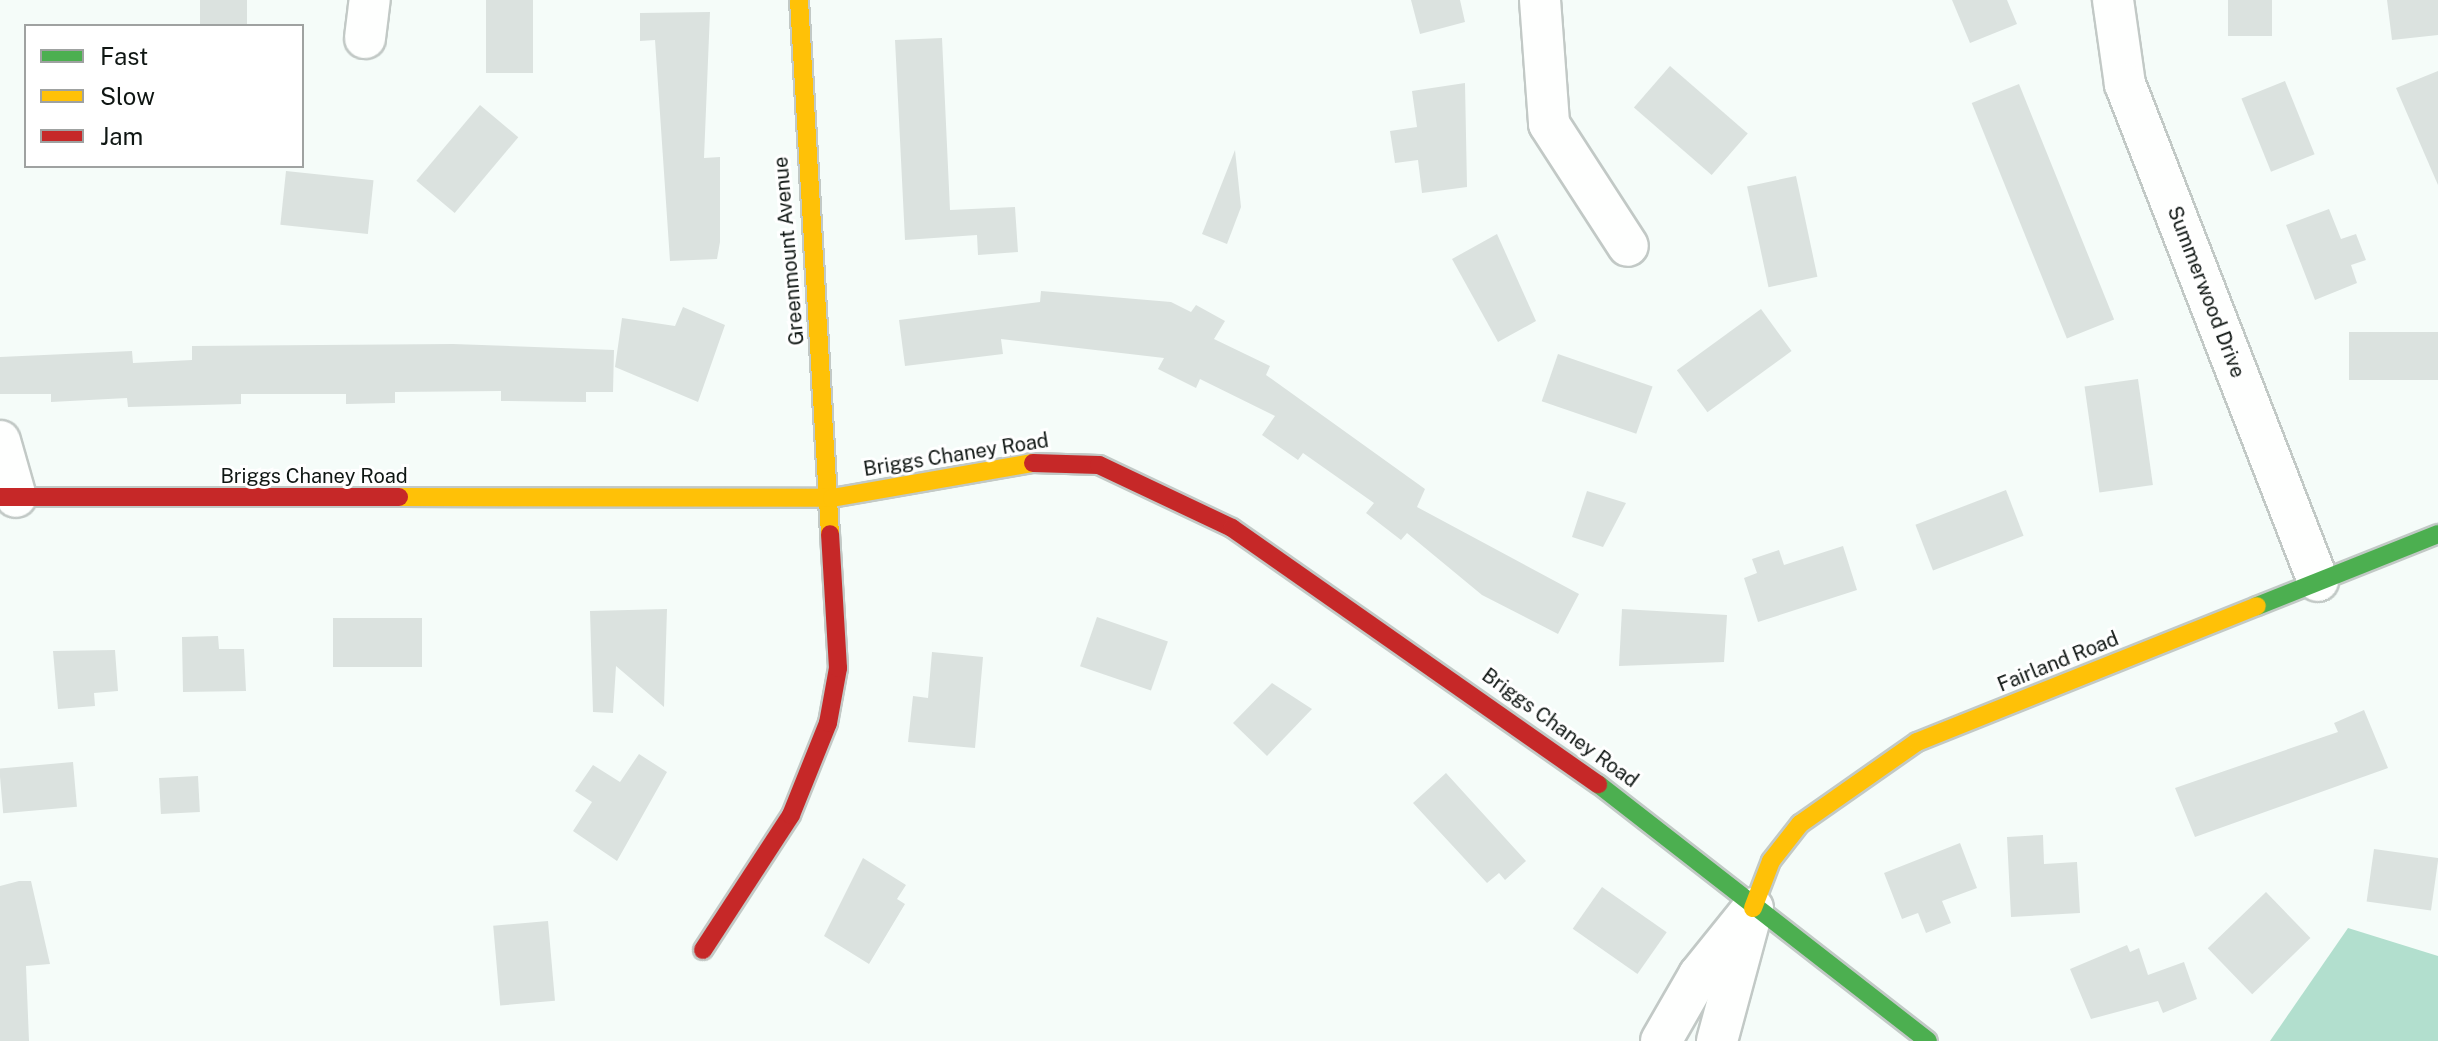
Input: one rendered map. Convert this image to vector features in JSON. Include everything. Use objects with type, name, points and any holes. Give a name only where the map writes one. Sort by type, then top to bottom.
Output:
[{"type":"main road","name":"Greenmount Avenue","points":[[703,950],[791,815],[828,723],[838,654],[832,498],[803,159],[799,0]]},
{"type":"main road","name":"Briggs Chaney Road","points":[[8,497],[832,498],[1068,459],[1152,485],[1232,528],[1531,732],[1753,908],[1928,1041]]},
{"type":"main road","name":"Fairland Road","points":[[1753,908],[1771,861],[1800,824],[1899,753],[2438,534]]},
{"type":"street","points":[[1540,0],[1549,124],[1628,246]]},
{"type":"street","name":"Summerwood Drive","points":[[2113,0],[2125,84],[2318,581]]},
{"type":"street","points":[[0,441],[8,497]]},
{"type":"street","points":[[1661,1041],[1699,975],[1753,908]]},
{"type":"street","points":[[1717,1041],[1753,908]]},
{"type":"green space","points":[[2348,928],[2438,956],[2438,1041],[2270,1041]]},
{"type":"building","points":[[200,0],[247,0],[247,24],[200,24]]},
{"type":"building","points":[[486,0],[533,0],[533,73],[486,73]]},
{"type":"building","points":[[1411,0],[1460,0],[1465,22],[1420,34]]},
{"type":"building","points":[[1952,0],[2007,0],[2017,24],[1970,43]]},
{"type":"building","points":[[2228,0],[2272,0],[2272,36],[2228,36]]},
{"type":"building","points":[[2387,0],[2438,0],[2438,35],[2392,40]]},
{"type":"building","points":[[710,12],[704,158],[720,157],[720,242],[717,259],[670,261],[655,40],[640,41],[640,13]]},
{"type":"building","points":[[942,38],[950,210],[1015,207],[1018,252],[978,255],[977,235],[905,240],[895,40]]},
{"type":"building","points":[[1670,66],[1748,134],[1712,175],[1634,108]]},
{"type":"building","points":[[2438,71],[2438,185],[2396,88]]},
{"type":"building","points":[[2285,81],[2315,154],[2271,172],[2241,99]]},
{"type":"building","points":[[1465,83],[1467,187],[1422,193],[1418,160],[1395,163],[1390,131],[1417,127],[1412,91]]},
{"type":"building","points":[[2019,84],[2114,320],[2067,339],[1972,103]]},
{"type":"building","points":[[480,105],[518,137],[455,213],[416,181]]},
{"type":"building","points":[[1235,150],[1241,207],[1227,244],[1202,234]]},
{"type":"building","points":[[286,171],[374,180],[368,234],[280,225]]},
{"type":"building","points":[[1796,176],[1817,277],[1769,287],[1747,186]]},
{"type":"building","points":[[2329,209],[2341,239],[2356,234],[2366,260],[2351,265],[2357,283],[2315,300],[2286,225]]},
{"type":"building","points":[[1497,234],[1536,321],[1498,342],[1452,259]]},
{"type":"building","points":[[1041,291],[1171,302],[1191,312],[1196,305],[1225,321],[1214,339],[1270,366],[1266,375],[1425,489],[1417,507],[1579,594],[1558,634],[1482,595],[1407,533],[1401,540],[1366,513],[1374,503],[1303,453],[1298,460],[1262,435],[1275,416],[1200,379],[1196,388],[1158,369],[1164,358],[1001,339],[1003,354],[905,366],[899,320],[1040,302]]},
{"type":"building","points":[[683,307],[725,325],[698,402],[615,367],[622,318],[675,326]]},
{"type":"building","points":[[1761,309],[1792,351],[1707,412],[1677,370]]},
{"type":"building","points":[[2349,332],[2438,332],[2438,380],[2349,380]]},
{"type":"building","points":[[453,344],[614,350],[613,392],[586,392],[586,402],[501,401],[501,391],[395,392],[395,403],[346,404],[346,394],[241,394],[241,404],[128,407],[127,398],[51,402],[51,394],[0,394],[0,357],[132,351],[133,363],[192,360],[192,346]]},
{"type":"building","points":[[1558,354],[1653,387],[1636,434],[1542,401]]},
{"type":"building","points":[[2138,379],[2153,485],[2099,492],[2085,387]]},
{"type":"building","points":[[2006,490],[2024,536],[1933,571],[1915,525]]},
{"type":"building","points":[[1587,491],[1626,503],[1603,547],[1572,537]]},
{"type":"building","points":[[1843,546],[1857,590],[1758,622],[1744,578],[1757,573],[1752,559],[1779,550],[1784,565]]},
{"type":"building","points":[[667,609],[664,707],[616,666],[613,713],[593,712],[590,611]]},
{"type":"building","points":[[1622,609],[1727,615],[1724,662],[1619,666]]},
{"type":"building","points":[[1097,617],[1168,641],[1151,691],[1080,666]]},
{"type":"building","points":[[333,618],[422,618],[422,667],[333,667]]},
{"type":"building","points":[[218,636],[219,649],[244,649],[246,691],[183,692],[182,637]]},
{"type":"building","points":[[115,650],[118,691],[94,693],[95,706],[58,709],[53,651]]},
{"type":"building","points":[[932,652],[983,657],[975,748],[908,742],[913,696],[928,698]]},
{"type":"building","points":[[1272,683],[1312,709],[1267,756],[1233,723]]},
{"type":"building","points":[[2364,710],[2388,768],[2195,837],[2175,788],[2338,732],[2334,723]]},
{"type":"building","points":[[639,754],[667,772],[617,861],[573,831],[592,802],[575,791],[593,765],[620,782]]},
{"type":"building","points":[[73,762],[77,807],[3,813],[0,768]]},
{"type":"building","points":[[1446,773],[1526,861],[1505,880],[1499,873],[1487,883],[1413,803]]},
{"type":"building","points":[[198,776],[200,812],[161,814],[159,778]]},
{"type":"building","points":[[2043,835],[2044,864],[2077,862],[2080,913],[2011,917],[2007,837]]},
{"type":"building","points":[[1960,843],[1977,888],[1942,901],[1951,923],[1926,933],[1918,913],[1902,919],[1884,873]]},
{"type":"building","points":[[2374,849],[2438,858],[2431,911],[2367,901]]},
{"type":"building","points":[[863,858],[906,885],[897,899],[905,904],[869,964],[824,936]]},
{"type":"building","points":[[31,881],[50,964],[26,966],[29,1041],[0,1041],[0,886]]},
{"type":"building","points":[[1602,887],[1667,932],[1637,974],[1573,929]]},
{"type":"building","points":[[2266,892],[2310,938],[2252,994],[2208,948]]},
{"type":"building","points":[[548,921],[555,1001],[500,1005],[493,926]]},
{"type":"building","points":[[2127,945],[2130,952],[2139,948],[2148,975],[2184,962],[2197,999],[2163,1013],[2158,1001],[2091,1019],[2070,969]]},
{"type":"traffic: fast","points":[[2257,606],[2438,534]]},
{"type":"traffic: fast","points":[[1598,784],[1928,1041]]},
{"type":"traffic: slow","points":[[799,0],[830,534]]},
{"type":"traffic: slow","points":[[399,497],[832,498],[1033,463]]},
{"type":"traffic: slow","points":[[1753,908],[1771,861],[1800,824],[1917,742],[2257,606]]},
{"type":"traffic: jam","points":[[1033,463],[1099,465],[1232,528],[1598,784]]},
{"type":"traffic: jam","points":[[0,497],[399,497]]},
{"type":"traffic: jam","points":[[703,950],[791,815],[828,723],[838,668],[830,534]]}]
